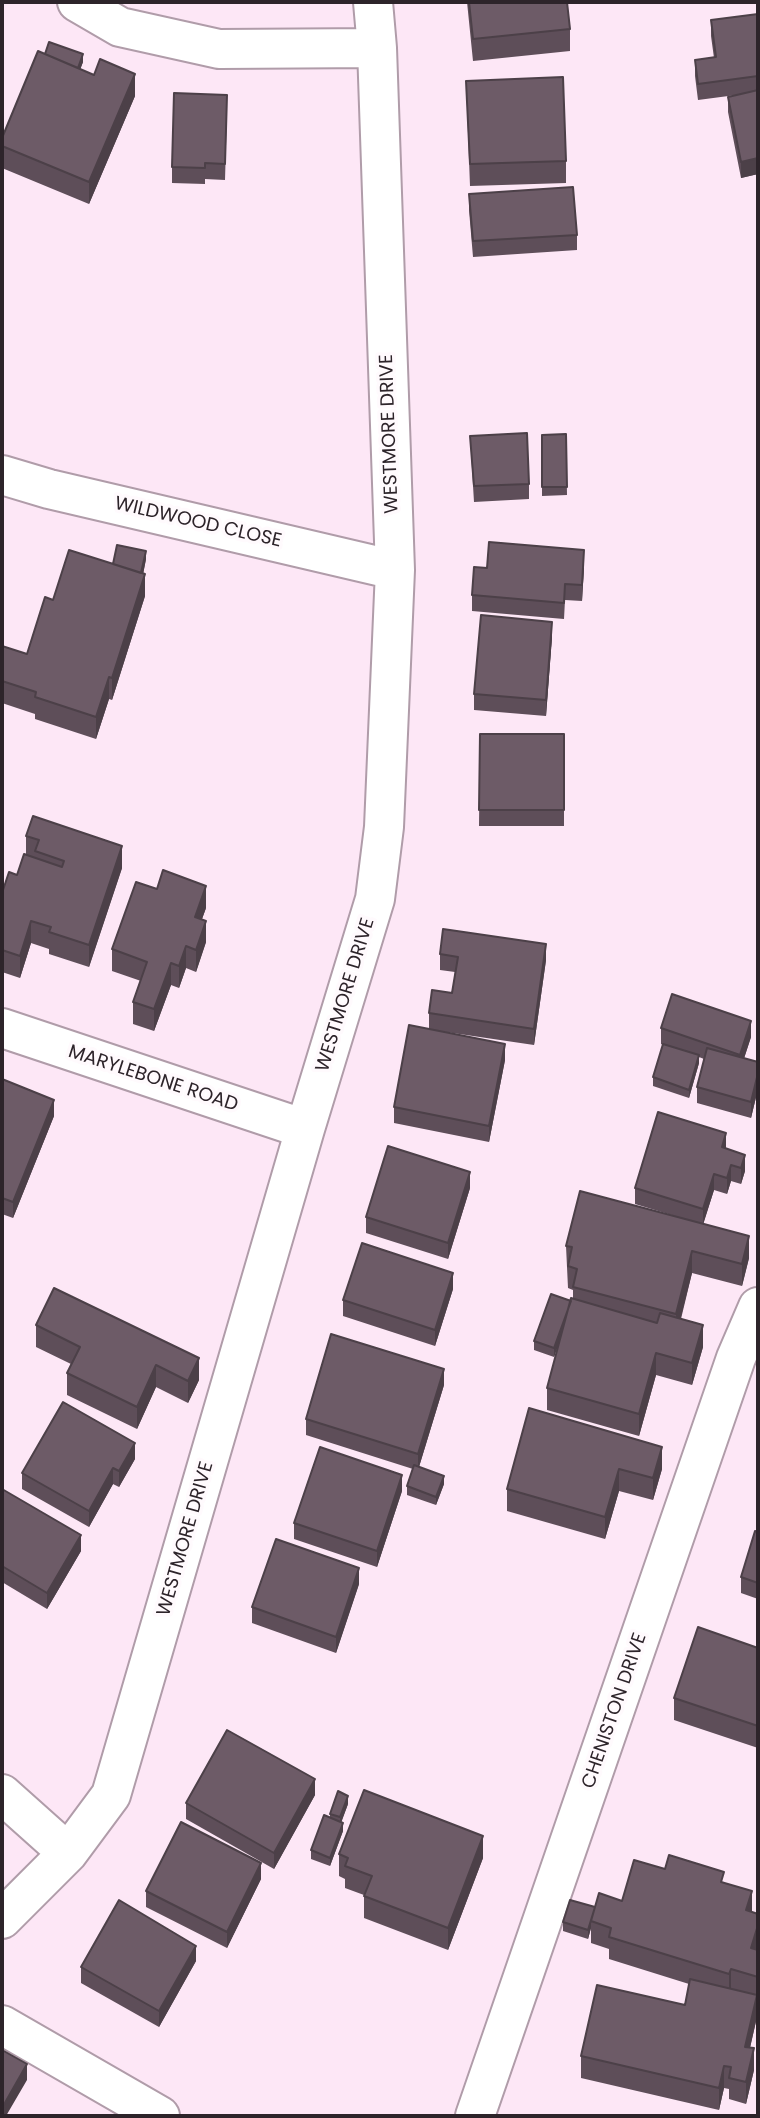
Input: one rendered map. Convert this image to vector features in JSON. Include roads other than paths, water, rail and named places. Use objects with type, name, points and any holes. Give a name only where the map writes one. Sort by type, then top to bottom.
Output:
[{"type":"street","points":[[77,2],[120,27],[219,50],[377,48]]},
{"type":"street","name":"WESTMORE DRIVE","points":[[2,1919],[68,1853],[111,1795],[305,1129],[375,899],[384,827],[395,570],[377,48],[373,2]]},
{"type":"street","name":"WILDWOOD CLOSE","points":[[2,475],[49,489],[395,570]]},
{"type":"street","name":"MARYLEBONE ROAD","points":[[2,1028],[305,1129]]},
{"type":"street","name":"CHENISTON DRIVE","points":[[475,2116],[736,1358],[758,1307]]},
{"type":"street","points":[[2,1794],[68,1853]]},
{"type":"street","points":[[2,2025],[160,2116]]}]
